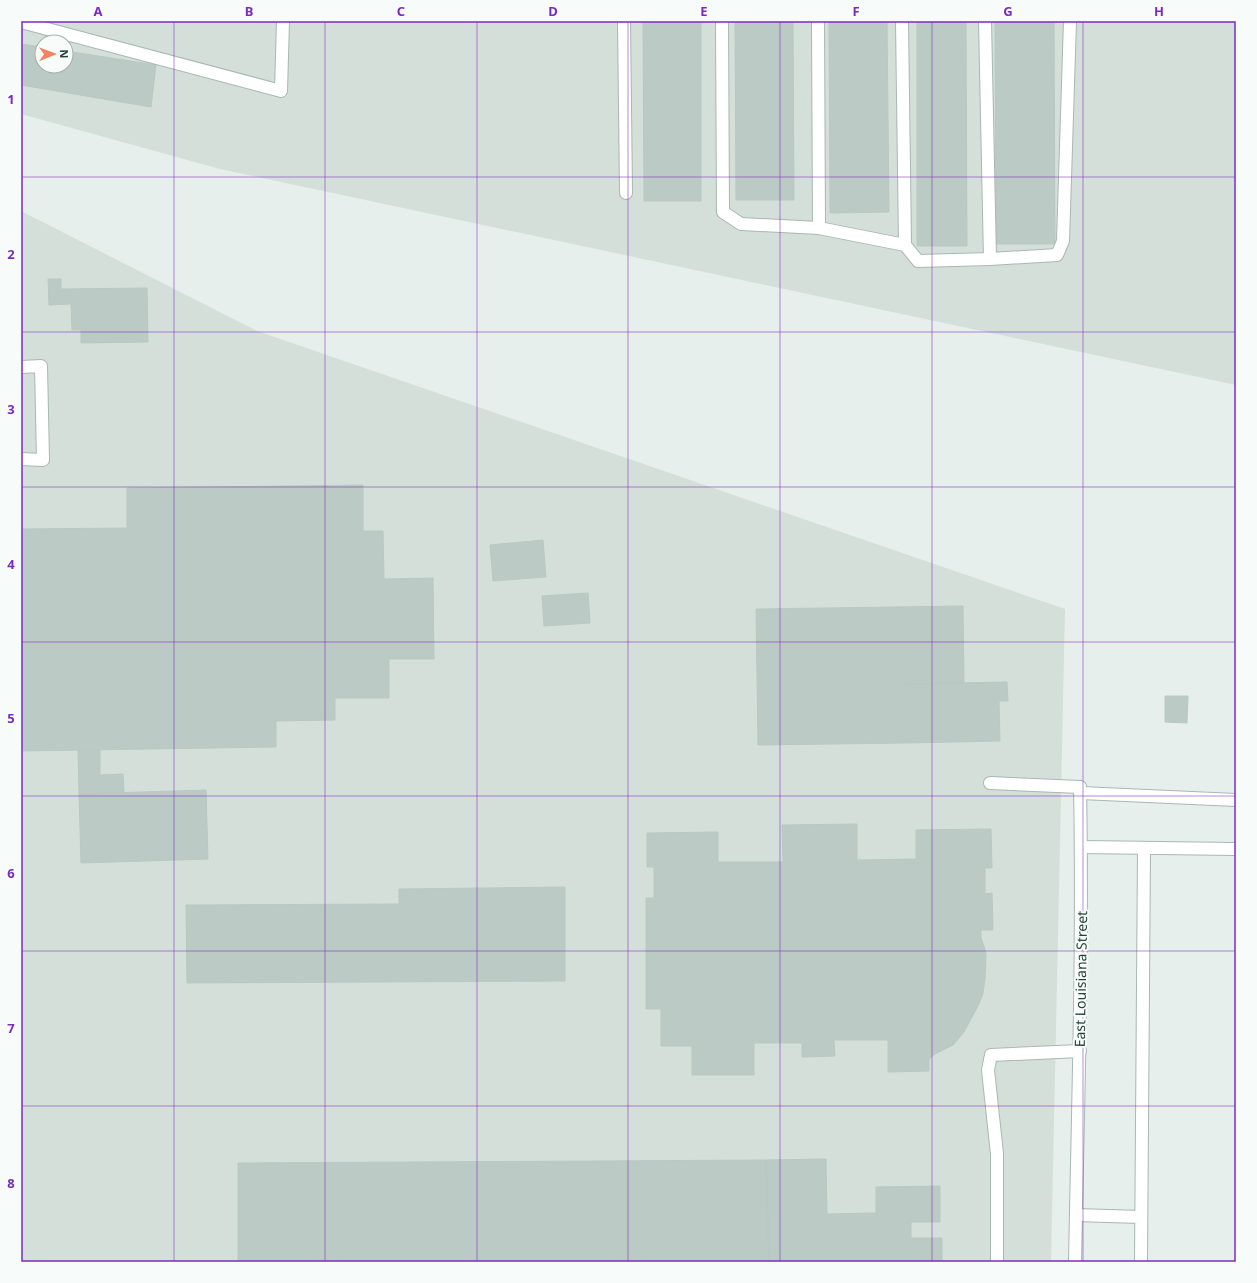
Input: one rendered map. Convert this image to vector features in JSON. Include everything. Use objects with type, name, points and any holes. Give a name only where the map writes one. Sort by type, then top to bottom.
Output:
[{"type":"street","points":[[21,22],[281,91],[283,21]]},
{"type":"street","points":[[624,21],[626,193]]},
{"type":"street","points":[[722,21],[723,212],[741,224],[819,228],[905,245]]},
{"type":"street","points":[[818,21],[819,228]]},
{"type":"street","points":[[902,21],[905,245],[918,261],[1057,255],[1063,241],[1070,21]]},
{"type":"street","points":[[984,21],[990,259]]},
{"type":"street","points":[[21,367],[40,366],[43,460],[21,459]]},
{"type":"street","points":[[990,783],[1236,800]]},
{"type":"street","name":"East Louisiana Street","points":[[1075,1262],[1080,1051],[1082,847],[1081,790]]},
{"type":"street","points":[[1082,847],[1236,849]]},
{"type":"street","points":[[1141,1262],[1144,848]]},
{"type":"street","points":[[997,1262],[997,1154],[988,1070],[991,1055],[1080,1051]]},
{"type":"street","points":[[1076,1215],[1141,1217]]},
{"type":"shaded area","points":[[21,21],[1236,21],[1236,385],[220,169],[21,114]]},
{"type":"shaded area","points":[[21,211],[257,331],[1065,609],[1051,1262],[21,1262]]},
{"type":"building","points":[[643,21],[701,21],[701,201],[644,201]]},
{"type":"building","points":[[735,21],[793,21],[794,200],[736,200]]},
{"type":"building","points":[[829,21],[887,21],[889,212],[830,213]]},
{"type":"building","points":[[917,21],[966,21],[967,246],[917,246]]},
{"type":"building","points":[[995,21],[1054,21],[1055,244],[996,244]]},
{"type":"building","points":[[21,44],[34,46],[34,74],[74,74],[74,52],[156,65],[151,107],[21,85]]},
{"type":"building","points":[[48,279],[61,279],[61,289],[147,288],[148,342],[81,343],[81,330],[72,330],[71,304],[49,305]]},
{"type":"building","points":[[363,485],[363,531],[383,531],[384,579],[433,578],[434,659],[389,659],[389,698],[335,698],[335,720],[276,721],[276,747],[21,751],[21,529],[127,528],[127,488]]},
{"type":"building","points":[[543,540],[546,577],[493,581],[490,545]]},
{"type":"building","points":[[588,593],[590,623],[544,626],[542,596]]},
{"type":"building","points":[[963,606],[964,683],[907,684],[907,743],[758,745],[756,609]]},
{"type":"building","points":[[1007,682],[1008,701],[999,701],[1000,741],[907,743],[907,684]]},
{"type":"building","points":[[1165,696],[1188,696],[1187,723],[1165,722]]},
{"type":"building","points":[[78,750],[100,750],[100,775],[123,774],[124,793],[79,794]]},
{"type":"building","points":[[206,790],[208,859],[81,863],[79,794]]},
{"type":"building","points":[[857,824],[857,860],[916,859],[916,830],[991,829],[992,868],[985,868],[985,894],[992,893],[993,930],[981,930],[981,938],[986,955],[983,993],[979,1004],[964,1032],[953,1045],[935,1054],[929,1059],[929,1071],[888,1072],[888,1040],[834,1040],[835,1056],[802,1057],[802,1043],[754,1043],[754,1075],[692,1075],[692,1046],[661,1046],[661,1009],[646,1009],[646,898],[654,898],[654,867],[647,867],[647,833],[718,832],[718,862],[783,862],[782,825]]},
{"type":"building","points":[[565,887],[565,981],[187,983],[186,905],[399,904],[399,889]]},
{"type":"building","points":[[826,1159],[827,1214],[876,1213],[876,1187],[940,1186],[940,1222],[911,1222],[911,1238],[942,1238],[942,1262],[769,1262],[766,1160]]},
{"type":"building","points":[[766,1160],[769,1262],[238,1262],[238,1163]]}]
